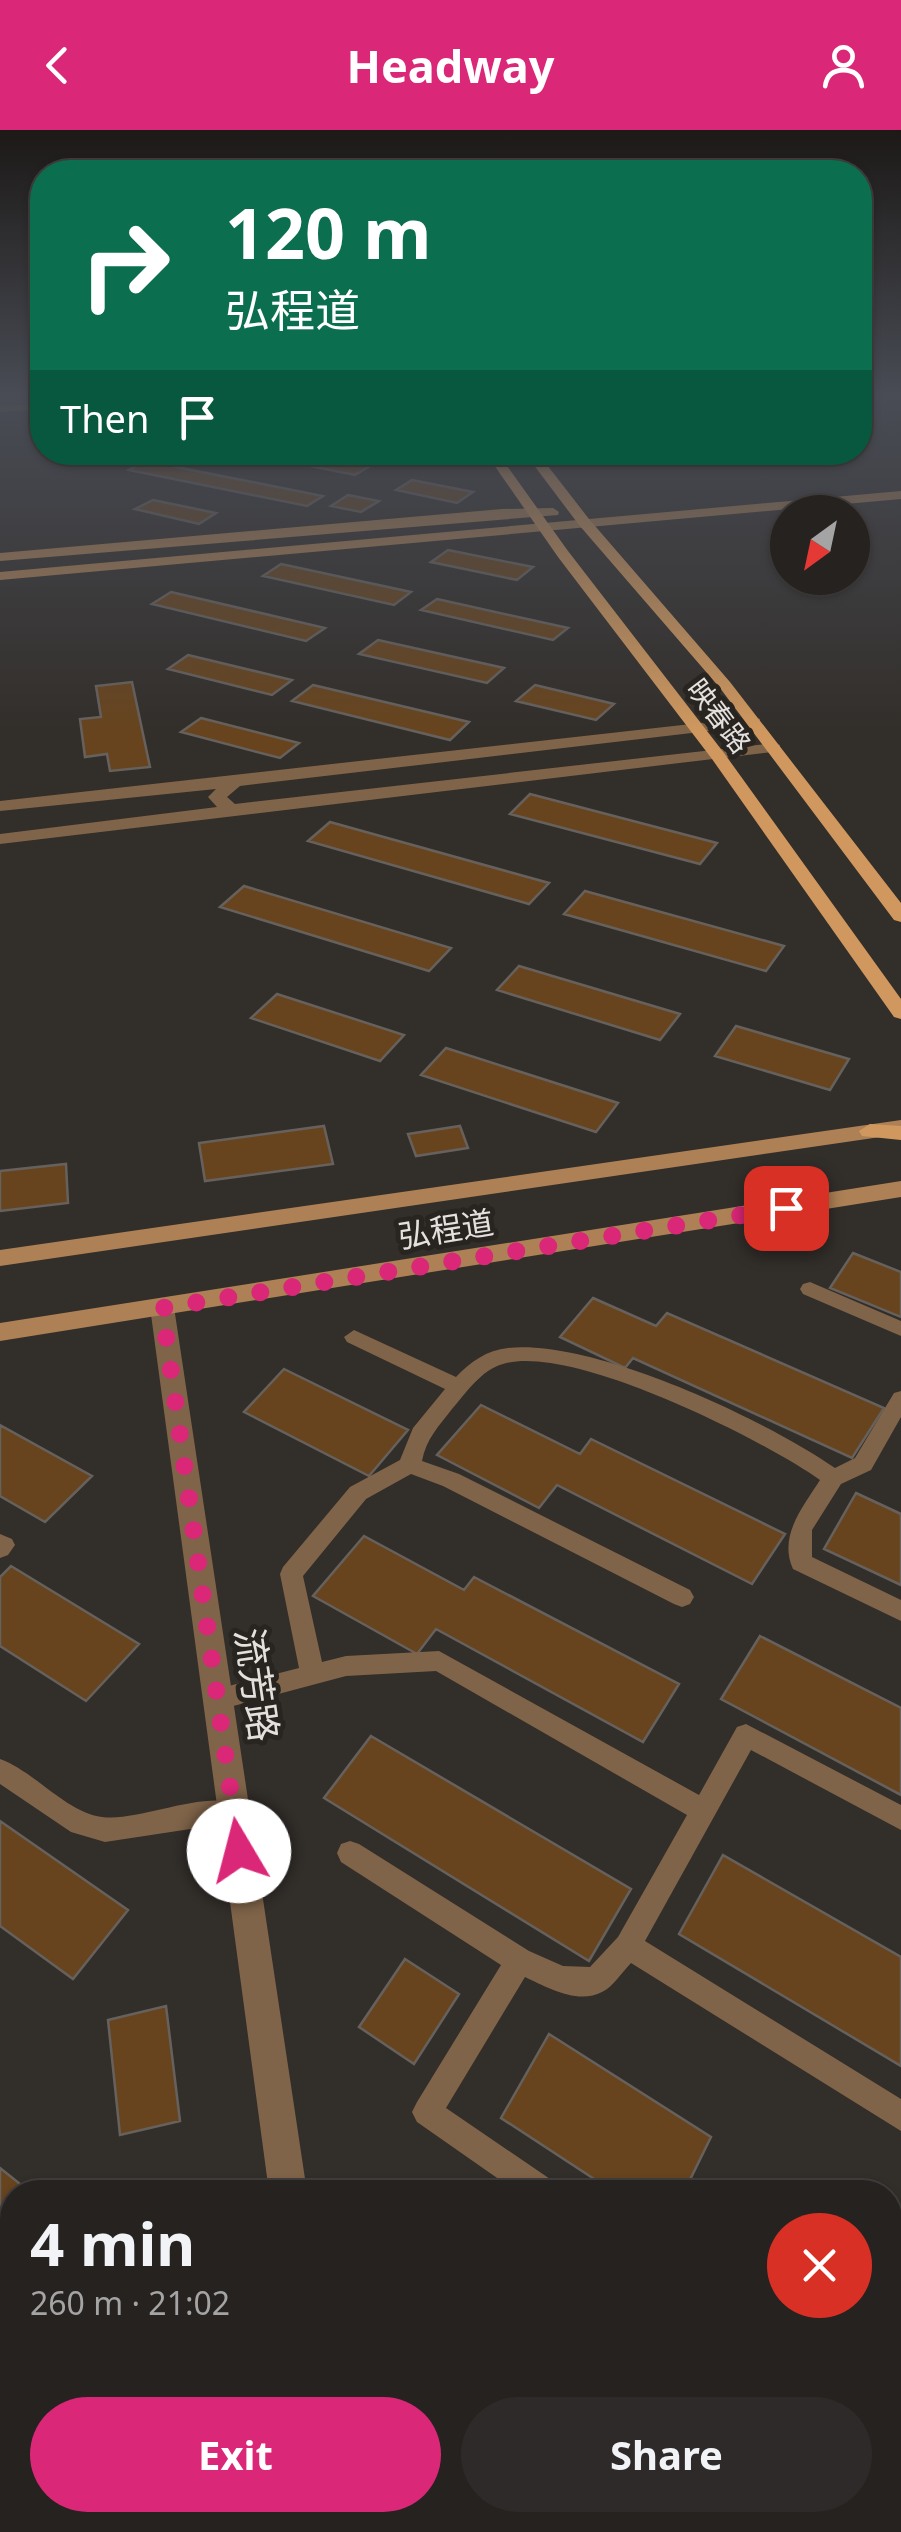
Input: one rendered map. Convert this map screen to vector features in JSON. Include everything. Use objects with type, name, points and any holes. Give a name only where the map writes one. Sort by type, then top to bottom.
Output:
[{"type":"main road","name":"映春路","points":[[531,509],[555,522],[901,1013]]},
{"type":"main road","name":"映春路","points":[[574,509],[754,722],[901,916]]},
{"type":"main road","points":[[0,576],[665,509]]},
{"type":"main road","points":[[580,517],[701,509]]},
{"type":"main road","points":[[0,557],[534,513]]},
{"type":"main road","name":"弘程道","points":[[0,1258],[870,1131],[901,1130]]},
{"type":"main road","name":"弘程道","points":[[0,1332],[901,1190]]},
{"type":"street","points":[[0,806],[754,722]]},
{"type":"street","points":[[0,839],[774,748]]},
{"type":"street","points":[[231,810],[217,797],[234,782]]},
{"type":"street","name":"流芳路","points":[[162,1308],[286,2180]]},
{"type":"lane","points":[[810,1289],[901,1329]]},
{"type":"lane","points":[[354,1336],[459,1386]]},
{"type":"lane","points":[[410,1465],[414,1440],[472,1371],[504,1355],[550,1354],[662,1390],[806,1456],[832,1478]]},
{"type":"lane","points":[[901,1399],[864,1464],[832,1478],[802,1529],[800,1562],[901,1612]]},
{"type":"lane","points":[[313,1675],[291,1574],[358,1493],[410,1465],[451,1480],[682,1598]]},
{"type":"lane","points":[[218,1699],[346,1666],[440,1661],[704,1811]]},
{"type":"lane","points":[[350,1853],[519,1961],[562,1980],[596,1981],[628,1946],[746,1735],[901,1818]]},
{"type":"lane","points":[[0,1770],[80,1823],[104,1830],[184,1816],[234,1813]]},
{"type":"lane","points":[[628,1946],[901,2116]]},
{"type":"lane","points":[[519,1961],[427,2112],[525,2180]]},
{"type":"building","points":[[135,509],[216,513],[199,524]]},
{"type":"building","points":[[448,550],[533,567],[517,580],[431,562]]},
{"type":"building","points":[[281,564],[411,592],[394,605],[263,576]]},
{"type":"building","points":[[171,592],[325,628],[306,641],[152,604]]},
{"type":"building","points":[[437,599],[568,628],[553,640],[421,610]]},
{"type":"building","points":[[378,640],[504,668],[487,683],[359,654]]},
{"type":"building","points":[[188,655],[292,680],[272,695],[168,669]]},
{"type":"building","points":[[132,682],[150,767],[110,771],[107,754],[85,757],[80,719],[101,717],[96,686]]},
{"type":"building","points":[[313,685],[469,722],[450,740],[292,701]]},
{"type":"building","points":[[535,685],[614,704],[596,720],[516,701]]},
{"type":"building","points":[[201,718],[299,743],[280,758],[181,732]]},
{"type":"building","points":[[530,794],[717,843],[700,864],[510,814]]},
{"type":"building","points":[[330,822],[549,883],[529,904],[308,841]]},
{"type":"building","points":[[244,886],[451,948],[429,971],[220,907]]},
{"type":"building","points":[[585,891],[784,946],[766,971],[564,914]]},
{"type":"building","points":[[519,966],[680,1014],[660,1040],[497,990]]},
{"type":"building","points":[[277,994],[404,1035],[380,1061],[251,1018]]},
{"type":"building","points":[[736,1026],[849,1059],[830,1090],[715,1056]]},
{"type":"building","points":[[446,1048],[618,1103],[596,1132],[421,1075]]},
{"type":"building","points":[[324,1126],[333,1164],[205,1181],[199,1143]]},
{"type":"building","points":[[460,1126],[468,1148],[416,1156],[408,1134]]},
{"type":"building","points":[[66,1164],[68,1203],[0,1211],[0,1171]]},
{"type":"building","points":[[853,1253],[901,1272],[901,1317],[830,1288]]},
{"type":"building","points":[[593,1298],[656,1326],[667,1313],[884,1408],[852,1458],[633,1358],[625,1368],[560,1337]]},
{"type":"building","points":[[284,1369],[408,1430],[369,1476],[244,1412]]},
{"type":"building","points":[[481,1405],[580,1454],[591,1439],[785,1534],[752,1584],[557,1485],[539,1508],[437,1455]]},
{"type":"building","points":[[0,1425],[92,1476],[45,1522],[0,1496]]},
{"type":"building","points":[[856,1493],[901,1514],[901,1585],[824,1549]]},
{"type":"building","points":[[364,1536],[464,1590],[474,1577],[679,1684],[643,1742],[436,1629],[417,1654],[313,1596]]},
{"type":"building","points":[[11,1566],[139,1644],[86,1701],[0,1646],[0,1577]]},
{"type":"building","points":[[760,1636],[901,1708],[901,1795],[721,1699]]},
{"type":"building","points":[[371,1736],[631,1889],[589,1961],[324,1798]]},
{"type":"building","points":[[0,1821],[128,1910],[73,1979],[0,1926]]},
{"type":"building","points":[[723,1855],[901,1957],[901,2066],[679,1934]]},
{"type":"building","points":[[405,1959],[459,1994],[414,2064],[359,2027]]},
{"type":"building","points":[[166,2006],[180,2121],[120,2135],[108,2020]]},
{"type":"building","points":[[549,2034],[711,2137],[690,2180],[596,2180],[501,2118]]},
{"type":"building","points":[[0,2168],[15,2180],[0,2180]]},
{"type":"route","points":[[239,1851],[162,1308],[786,1208]]}]
